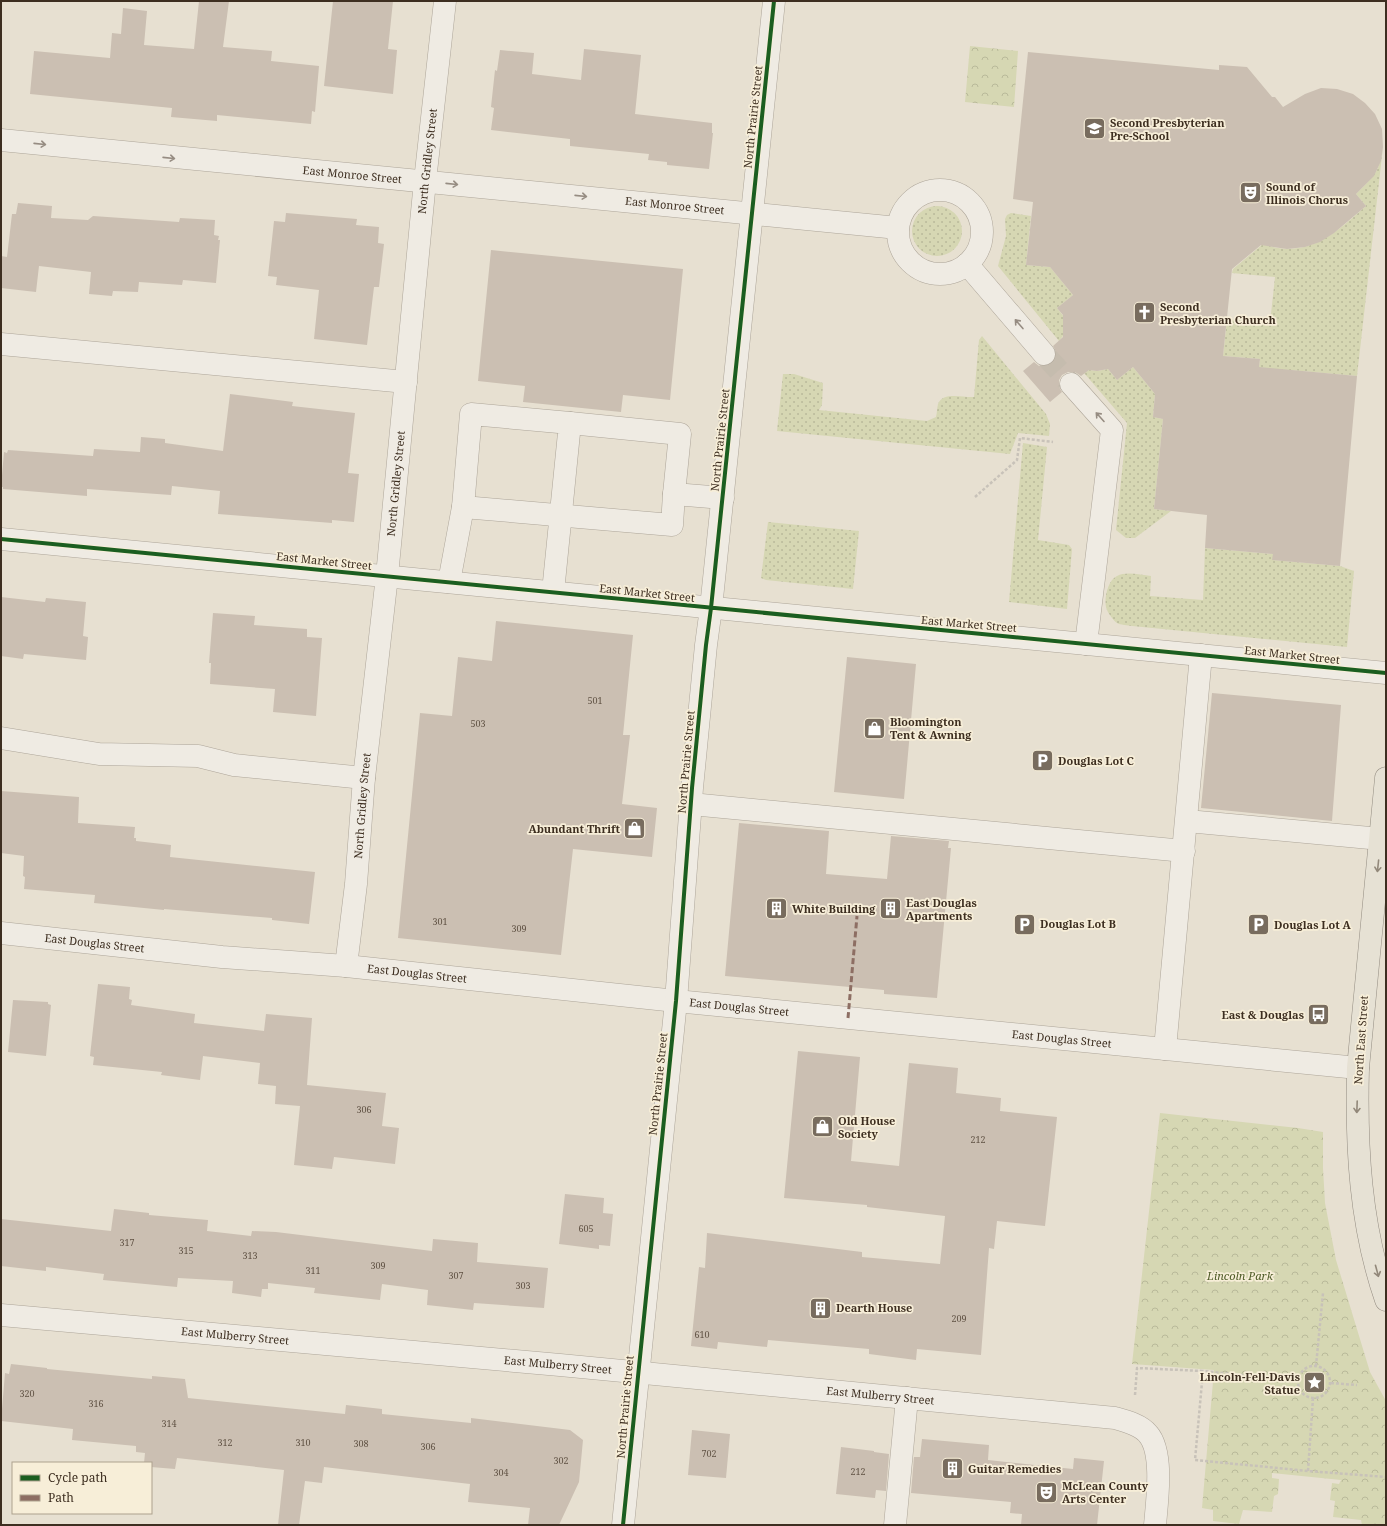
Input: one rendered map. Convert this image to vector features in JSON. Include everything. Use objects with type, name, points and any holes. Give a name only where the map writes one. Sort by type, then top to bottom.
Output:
[{"type":"main road","name":"North East Street","points":[[1386,778],[1383,832],[1358,1068],[1357,1114],[1359,1168],[1369,1241],[1377,1274],[1386,1300]]},
{"type":"street","name":"North Gridley Street","points":[[346,966],[356,884],[364,778],[387,576],[425,181],[445,1]]},
{"type":"street","name":"North Prairie Street","points":[[623,1525],[676,1001],[691,804],[705,652],[723,498],[774,1]]},
{"type":"street","name":"East Monroe Street","points":[[1,140],[898,228]]},
{"type":"street","points":[[938,189],[952,192],[965,198],[975,208],[981,221],[982,235],[978,248],[967,264],[960,269],[947,273],[933,274],[920,269],[909,261],[901,250],[898,228],[898,222],[903,210],[912,200],[925,192],[938,189]]},
{"type":"street","points":[[967,264],[1044,354]]},
{"type":"street","points":[[1,344],[406,382]]},
{"type":"street","points":[[1071,384],[1112,430],[1086,644]]},
{"type":"street","points":[[449,582],[463,507],[471,414],[680,434],[672,525],[561,514],[463,507]]},
{"type":"street","points":[[553,592],[570,423]]},
{"type":"street","points":[[674,494],[723,498]]},
{"type":"street","name":"East Market Street","points":[[1,539],[1386,673]]},
{"type":"street","points":[[1165,1049],[1201,655]]},
{"type":"street","points":[[1,738],[99,754],[198,756],[234,764],[364,778]]},
{"type":"street","points":[[691,804],[1184,851]]},
{"type":"street","points":[[1186,820],[1383,832]]},
{"type":"street","name":"East Douglas Street","points":[[1,933],[222,957],[346,966],[676,1001],[1358,1068]]},
{"type":"street","name":"East Mulberry Street","points":[[1,1315],[1115,1418],[1140,1428],[1148,1434],[1153,1443],[1157,1456],[1158,1473],[1155,1525]]},
{"type":"street","points":[[895,1525],[907,1398]]},
{"type":"path","points":[[975,497],[1017,460],[1020,438],[1053,442]]},
{"type":"path","points":[[1316,1366],[1323,1293]]},
{"type":"path","points":[[1316,1366],[1325,1370],[1329,1374],[1331,1383],[1330,1388],[1323,1396],[1314,1398],[1304,1395],[1298,1386],[1298,1380],[1304,1369],[1316,1366]]},
{"type":"path","points":[[1135,1395],[1137,1368],[1203,1371],[1298,1380]]},
{"type":"path","points":[[1203,1371],[1194,1460],[1386,1477]]},
{"type":"path","points":[[1331,1383],[1357,1385]]},
{"type":"path","points":[[1308,1471],[1314,1398]]},
{"type":"green space","points":[[970,46],[1018,51],[1014,107],[965,102]]},
{"type":"green space","points":[[1382,156],[1357,376],[1290,370],[1258,375],[1260,359],[1223,356],[1227,319],[1270,323],[1275,277],[1232,273],[1233,269],[1263,244],[1279,248],[1294,249],[1320,241],[1332,234],[1366,206],[1356,194],[1375,174]]},
{"type":"green space","points":[[942,206],[947,207],[955,213],[961,221],[961,241],[955,249],[947,255],[932,256],[927,255],[919,249],[913,241],[912,226],[913,221],[919,213],[927,207]]},
{"type":"green space","points":[[1011,213],[1031,216],[1026,265],[1050,267],[1073,295],[1057,308],[1065,318],[1063,324],[1063,336],[1059,341],[998,266],[1006,236],[1005,219],[1007,215]]},
{"type":"green space","points":[[982,336],[1046,414],[1050,424],[1049,436],[1018,433],[1010,454],[777,431],[783,374],[794,374],[823,383],[822,405],[819,410],[927,421],[936,417],[938,404],[944,398],[949,396],[974,397],[979,340]]},
{"type":"green space","points":[[1133,367],[1155,394],[1153,417],[1163,419],[1154,509],[1171,511],[1135,538],[1126,538],[1116,530],[1127,423],[1084,373],[1089,370],[1097,371],[1108,369],[1117,380]]},
{"type":"green space","points":[[1023,443],[1047,447],[1038,540],[1069,545],[1072,549],[1067,609],[1009,602]]},
{"type":"green space","points":[[768,522],[859,531],[853,589],[766,580],[761,578]]},
{"type":"green space","points":[[1205,548],[1273,554],[1273,560],[1340,566],[1354,571],[1347,647],[1132,626],[1118,624],[1110,616],[1106,603],[1107,590],[1114,578],[1125,574],[1151,576],[1150,596],[1203,600]]},
{"type":"green space","name":"Lincoln Park","points":[[1160,1113],[1323,1132],[1325,1203],[1336,1260],[1370,1372],[1386,1401],[1386,1525],[1362,1525],[1361,1520],[1333,1517],[1335,1501],[1330,1500],[1332,1483],[1339,1484],[1341,1480],[1272,1473],[1272,1478],[1279,1479],[1278,1494],[1274,1496],[1272,1512],[1243,1510],[1239,1524],[1213,1521],[1213,1510],[1202,1508],[1214,1370],[1132,1364]]},
{"type":"building","points":[[199,1],[229,1],[223,47],[272,51],[271,61],[319,66],[315,112],[312,111],[311,124],[217,115],[217,121],[171,117],[172,108],[30,94],[34,51],[110,58],[112,33],[121,34],[123,8],[147,11],[144,45],[194,49]]},
{"type":"building","points":[[333,1],[393,1],[388,49],[397,50],[393,94],[324,86]]},
{"type":"building","points":[[584,49],[641,55],[635,114],[712,123],[713,133],[709,169],[667,165],[667,162],[648,160],[649,154],[570,146],[570,139],[491,130],[494,108],[491,107],[495,70],[497,71],[500,50],[534,53],[532,74],[581,80]]},
{"type":"building","name":"Second Presbyterian Church","points":[[1028,52],[1219,70],[1219,65],[1247,67],[1272,97],[1275,97],[1283,107],[1305,94],[1321,88],[1337,89],[1353,94],[1365,103],[1375,114],[1382,129],[1383,147],[1381,161],[1374,176],[1356,194],[1366,206],[1334,233],[1320,242],[1305,247],[1287,249],[1261,245],[1232,269],[1223,356],[1260,359],[1259,367],[1357,376],[1340,566],[1272,560],[1273,554],[1205,548],[1207,515],[1154,509],[1163,419],[1153,417],[1155,394],[1133,367],[1117,380],[1108,369],[1097,371],[1089,370],[1081,376],[1075,372],[1068,372],[1062,375],[1059,380],[1059,387],[1062,392],[1050,402],[1023,371],[1034,362],[1039,366],[1046,366],[1052,364],[1056,359],[1056,352],[1053,346],[1063,337],[1063,315],[1057,308],[1073,295],[1050,267],[1026,265],[1033,202],[1013,199]]},
{"type":"building","points":[[18,203],[52,206],[51,218],[88,220],[93,216],[179,222],[180,218],[215,220],[214,235],[219,236],[218,240],[220,240],[216,283],[183,280],[182,285],[139,282],[138,292],[113,291],[112,296],[89,294],[91,272],[39,266],[36,292],[1,288],[1,256],[7,257],[12,214],[16,214]]},
{"type":"building","points":[[286,213],[357,219],[356,225],[379,227],[378,243],[384,244],[379,287],[374,287],[367,345],[314,339],[319,290],[276,285],[277,277],[268,276],[274,221],[285,222]]},
{"type":"building","points":[[491,250],[683,269],[670,400],[623,395],[621,412],[523,402],[525,386],[478,381]]},
{"type":"building","points":[[230,394],[293,402],[292,406],[355,413],[348,473],[359,474],[354,522],[332,520],[332,523],[218,514],[220,491],[172,486],[171,495],[87,489],[87,496],[3,489],[3,487],[1,487],[4,452],[7,453],[8,450],[93,456],[94,449],[140,452],[141,437],[165,439],[165,443],[223,451]]},
{"type":"building","points":[[1,597],[45,602],[46,598],[86,602],[83,636],[88,637],[86,660],[24,654],[23,659],[1,656]]},
{"type":"building","points":[[213,613],[255,616],[254,625],[307,629],[307,637],[322,638],[316,716],[273,712],[275,689],[210,684],[211,663],[209,663]]},
{"type":"building","points":[[496,621],[633,635],[623,735],[630,735],[622,804],[657,808],[652,857],[573,849],[561,955],[398,938],[420,713],[452,716],[458,657],[492,661]]},
{"type":"building","name":"Bloomington Tent & Awning","points":[[847,657],[916,664],[904,799],[834,792]]},
{"type":"building","points":[[1212,693],[1341,705],[1332,821],[1201,808]]},
{"type":"building","points":[[1,791],[79,797],[78,823],[135,827],[134,838],[136,838],[136,841],[171,845],[170,857],[315,872],[309,924],[272,920],[272,918],[94,903],[95,895],[24,889],[24,856],[1,853]]},
{"type":"building","name":"East Douglas Apartments","points":[[739,823],[829,831],[826,874],[887,879],[891,836],[949,841],[948,848],[951,848],[937,998],[884,994],[884,990],[725,976]]},
{"type":"building","points":[[98,984],[130,987],[129,999],[132,1000],[131,1005],[195,1014],[194,1023],[264,1031],[266,1014],[312,1018],[307,1085],[386,1093],[382,1126],[399,1128],[395,1164],[334,1157],[332,1169],[294,1165],[300,1106],[275,1104],[276,1086],[258,1084],[260,1063],[203,1056],[200,1080],[161,1075],[162,1072],[93,1065],[94,1057],[90,1056]]},
{"type":"building","points":[[13,1000],[48,1002],[48,1004],[51,1005],[46,1056],[8,1052]]},
{"type":"building","points":[[798,1051],[860,1057],[851,1161],[899,1166],[909,1063],[958,1068],[956,1093],[1001,1098],[1000,1111],[1057,1117],[1045,1226],[997,1221],[994,1249],[989,1248],[981,1355],[917,1349],[916,1360],[869,1354],[869,1349],[768,1340],[767,1347],[718,1342],[717,1349],[691,1346],[699,1267],[705,1268],[707,1233],[862,1252],[862,1257],[940,1264],[945,1216],[867,1207],[867,1205],[784,1198]]},
{"type":"building","points":[[565,1194],[604,1198],[603,1213],[613,1214],[610,1246],[599,1245],[599,1249],[559,1244]]},
{"type":"building","points":[[114,1209],[149,1213],[149,1215],[208,1220],[207,1231],[251,1236],[252,1231],[276,1232],[432,1251],[433,1239],[478,1243],[477,1262],[548,1268],[544,1308],[474,1303],[473,1310],[427,1305],[428,1290],[382,1284],[380,1300],[314,1293],[315,1288],[268,1283],[268,1289],[262,1289],[261,1297],[232,1293],[233,1281],[178,1278],[177,1287],[103,1280],[104,1274],[46,1267],[46,1271],[1,1266],[1,1219],[111,1231]]},
{"type":"building","points":[[11,1364],[152,1379],[152,1376],[185,1379],[188,1398],[345,1414],[346,1405],[382,1409],[382,1414],[471,1423],[471,1418],[570,1430],[583,1440],[579,1482],[559,1525],[528,1525],[530,1508],[468,1502],[470,1484],[324,1467],[322,1483],[305,1481],[299,1525],[278,1525],[284,1470],[177,1458],[175,1469],[152,1467],[152,1462],[144,1462],[145,1453],[136,1452],[136,1446],[72,1440],[73,1429],[1,1421],[5,1373],[9,1374]]},
{"type":"building","points":[[692,1430],[730,1434],[726,1478],[688,1475]]},
{"type":"building","points":[[922,1439],[989,1445],[988,1460],[1073,1469],[1074,1458],[1104,1461],[1097,1525],[1021,1525],[1022,1514],[1010,1513],[1011,1502],[911,1493],[914,1457],[920,1457]]},
{"type":"building","points":[[841,1447],[889,1454],[886,1491],[876,1490],[875,1498],[836,1494]]},
{"type":"tunnel","points":[[1044,354],[1071,384]]},
{"type":"marked path","points":[[848,1018],[857,916]]},
{"type":"cycle path","points":[[623,1525],[676,1001],[692,788],[706,645],[774,1]]},
{"type":"cycle path","points":[[1,539],[1386,673]]},
{"type":"place","name":"Second Presbyterian Pre-School","points":[[1094,129]]},
{"type":"place","name":"Sound of Illinois Chorus","points":[[1250,193]]},
{"type":"place","name":"Second Presbyterian Church","points":[[1144,313]]},
{"type":"place","name":"Bloomington Tent & Awning","points":[[875,728]]},
{"type":"place","name":"Douglas Lot C","points":[[1043,761]]},
{"type":"place","name":"Abundant Thrift","points":[[635,829]]},
{"type":"place","name":"White Building","points":[[777,909]]},
{"type":"place","name":"East Douglas Apartments","points":[[891,909]]},
{"type":"place","name":"Douglas Lot B","points":[[1025,924]]},
{"type":"place","name":"Douglas Lot A","points":[[1258,925]]},
{"type":"place","name":"East & Douglas","points":[[1319,1015]]},
{"type":"place","name":"Old House Society","points":[[822,1127]]},
{"type":"place","name":"Dearth House","points":[[821,1308]]},
{"type":"place","name":"Lincoln-Fell-Davis Statue","points":[[1315,1383]]},
{"type":"place","name":"Guitar Remedies","points":[[953,1469]]},
{"type":"place","name":"McLean County Arts Center","points":[[1046,1492]]}]
